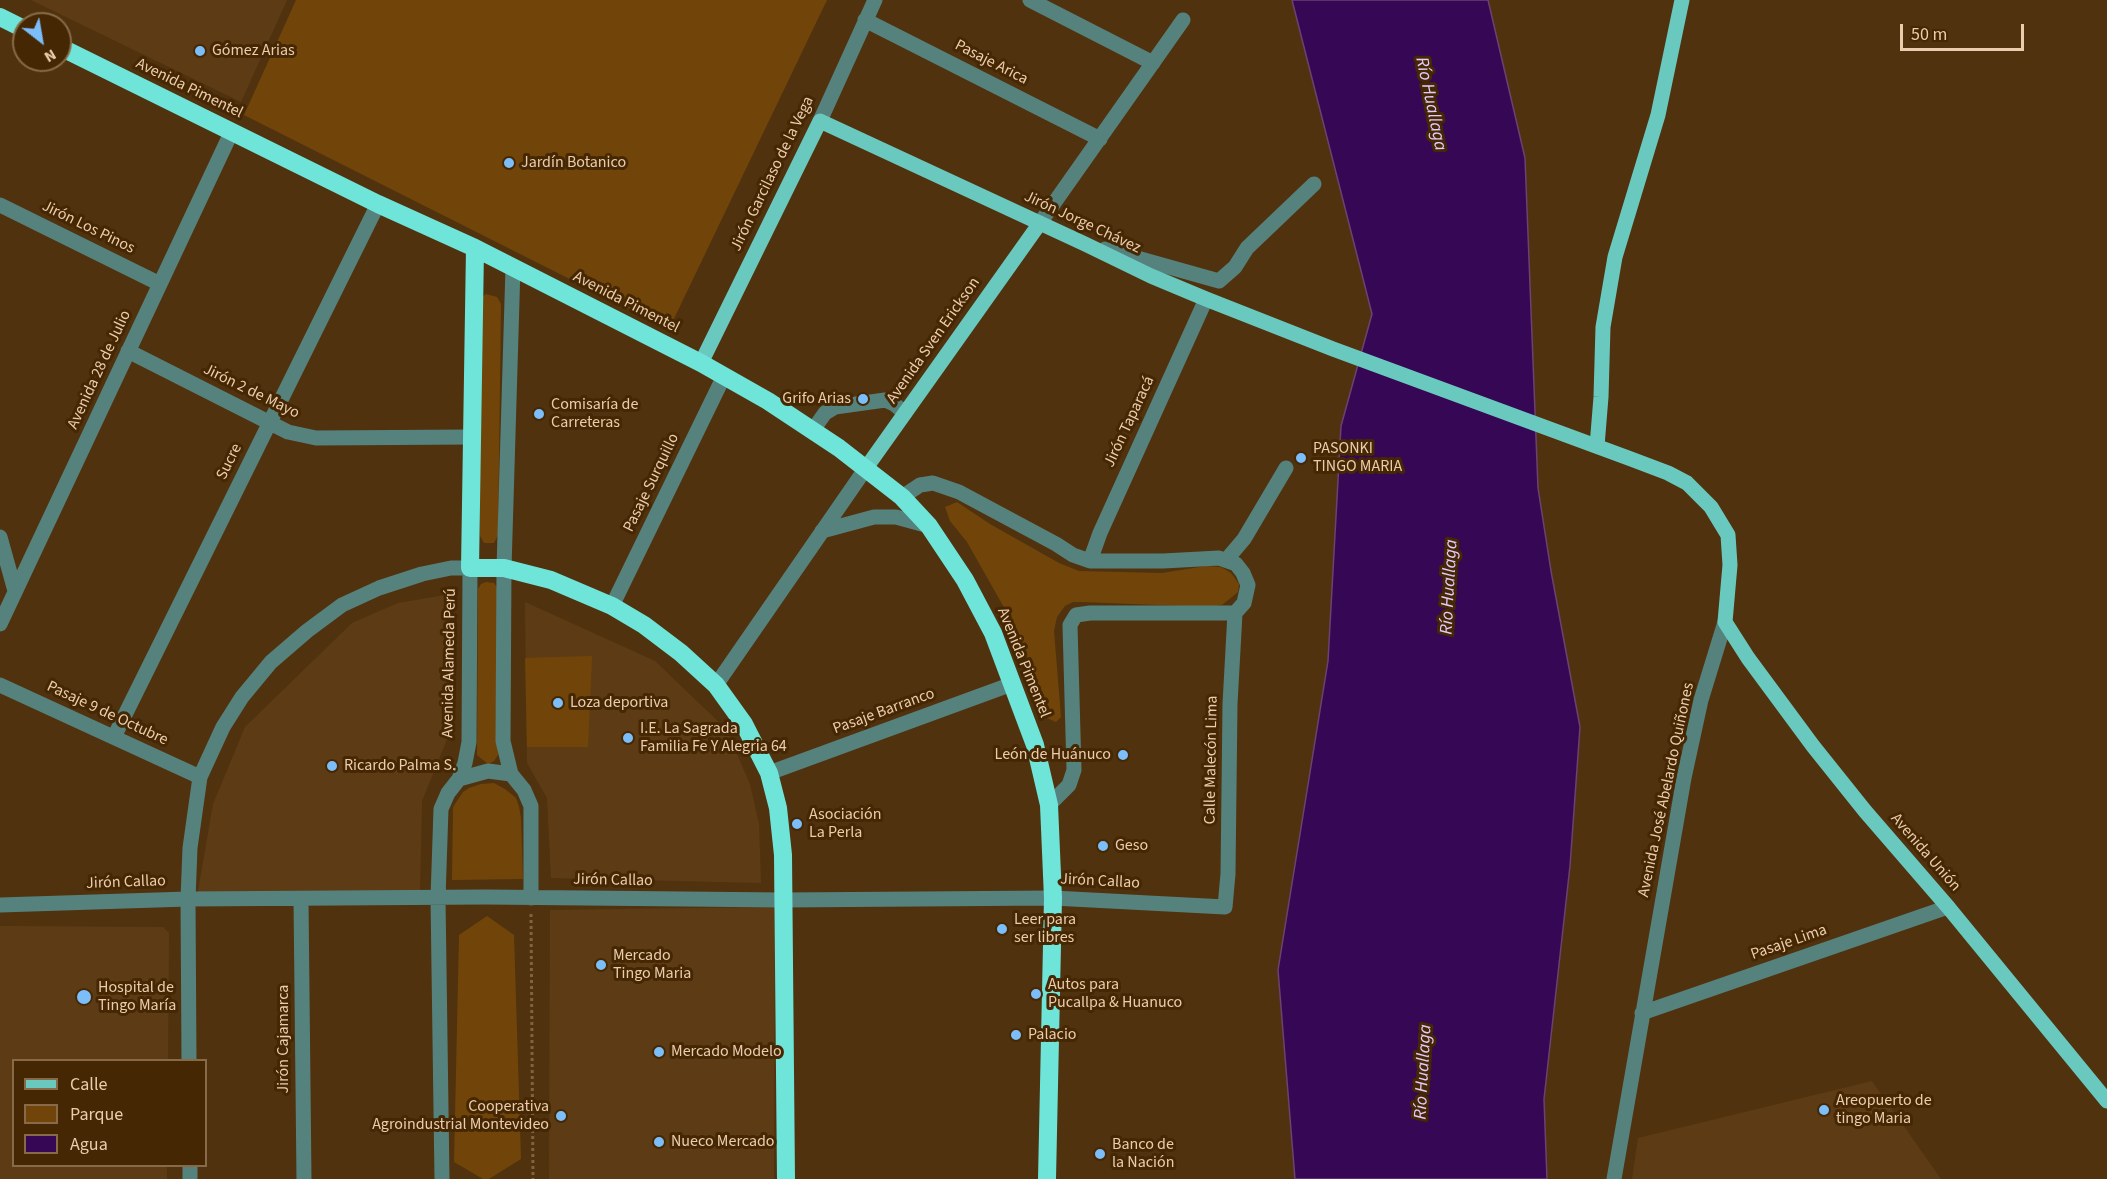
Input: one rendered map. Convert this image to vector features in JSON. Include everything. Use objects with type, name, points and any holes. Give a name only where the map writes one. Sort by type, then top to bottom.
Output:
[{"type":"highway","name":"Avenida Pimentel","points":[[72,52],[378,204],[513,267],[701,363],[813,430],[902,497],[929,526],[965,580],[993,633],[1035,745],[1049,806],[1053,898],[1047,1179]]},
{"type":"highway","name":"Avenida Alameda Perú","points":[[470,568],[475,249]]},
{"type":"highway","points":[[470,568],[504,568],[551,580],[612,606],[644,625],[681,653],[716,685],[744,724],[769,773],[778,807],[783,855],[786,1179]]},
{"type":"main road","points":[[1597,446],[1603,327],[1615,257],[1658,115],[1682,0]]},
{"type":"main road","name":"Jirón Jorge Chávez","points":[[820,121],[1151,276],[1333,349],[1572,438]]},
{"type":"main road","name":"Jirón Garcilaso de la Vega","points":[[701,363],[820,121]]},
{"type":"main road","name":"Avenida Sven Erickson","points":[[866,468],[1040,223]]},
{"type":"main road","name":"Avenida José Abelardo Quiñones","points":[[1572,438],[1668,473],[1688,483],[1711,507],[1728,535],[1730,565],[1725,622]]},
{"type":"main road","name":"Avenida Unión","points":[[1725,622],[1748,658],[1813,746],[1904,859],[1948,908],[2107,1101]]},
{"type":"street","name":"Jirón Garcilaso de la Vega","points":[[820,121],[875,0]]},
{"type":"street","points":[[1030,0],[1153,63]]},
{"type":"street","name":"Pasaje Arica","points":[[866,20],[1100,139]]},
{"type":"street","name":"Avenida Sven Erickson","points":[[1040,223],[1183,20]]},
{"type":"street","name":"Avenida 28 de Julio","points":[[0,624],[232,132]]},
{"type":"street","points":[[1085,244],[1219,281],[1235,267],[1247,248],[1314,184]]},
{"type":"street","name":"Sucre","points":[[114,737],[378,204]]},
{"type":"street","name":"Jirón Los Pinos","points":[[0,205],[160,284]]},
{"type":"street","points":[[513,267],[504,568],[503,741],[511,774],[524,790],[531,806],[531,898]]},
{"type":"street","name":"Jirón Taparacá","points":[[1090,561],[1100,533],[1206,299]]},
{"type":"street","name":"Jirón 2 de Mayo","points":[[128,351],[288,432],[316,438],[472,437]]},
{"type":"street","name":"Pasaje Surquillo","points":[[612,606],[724,376]]},
{"type":"street","points":[[813,430],[825,413],[835,407],[885,400],[905,413]]},
{"type":"street","name":"Avenida Sven Erickson","points":[[716,685],[866,468]]},
{"type":"street","points":[[1227,559],[1244,539],[1286,468]]},
{"type":"street","points":[[902,497],[920,485],[933,483],[959,492],[1073,555],[1090,561],[1227,559],[1236,564],[1243,573],[1248,585],[1244,603],[1235,613],[1090,613],[1076,615],[1070,625],[1074,770],[1069,785],[1049,806]]},
{"type":"street","points":[[822,531],[874,517],[896,517],[929,526]]},
{"type":"street","points":[[0,537],[15,591]]},
{"type":"street","points":[[189,1059],[190,848],[200,777],[223,727],[242,697],[271,662],[342,605],[379,588],[422,574],[451,568],[470,568]]},
{"type":"street","name":"Avenida Alameda Perú","points":[[442,1179],[438,898],[441,809],[448,793],[459,779],[469,742],[470,568]]},
{"type":"street","name":"Calle Malecón Lima","points":[[1225,907],[1228,874],[1230,704],[1235,613]]},
{"type":"street","name":"Avenida José Abelardo Quiñones","points":[[1614,1179],[1684,778],[1701,700],[1725,622]]},
{"type":"street","name":"Pasaje Barranco","points":[[769,773],[1012,684]]},
{"type":"street","name":"Pasaje 9 de Octubre","points":[[0,685],[200,777]]},
{"type":"street","points":[[459,779],[489,771],[511,774]]},
{"type":"street","name":"Jirón Callao","points":[[0,905],[188,899],[1053,898],[1225,907]]},
{"type":"street","name":"Jirón Cajamarca","points":[[301,899],[304,1179]]},
{"type":"street","name":"Pasaje Lima","points":[[1642,1012],[1948,908]]},
{"type":"path","points":[[531,898],[533,1179]]},
{"type":"shaded area","name":"Gómez Arias","points":[[31,0],[287,0],[241,102],[72,20],[72,12],[56,12]]},
{"type":"shaded area","name":"Ricardo Palma S.","points":[[451,594],[450,732],[422,801],[420,894],[197,897],[213,804],[245,727],[352,623],[398,603]]},
{"type":"shaded area","name":"I.E. La Sagrada Familia Fe Y Alegria 64","points":[[525,602],[655,661],[726,729],[750,784],[759,824],[761,883],[551,878],[547,798],[527,763]]},
{"type":"shaded area","points":[[775,907],[774,1179],[549,1179],[550,910]]},
{"type":"shaded area","name":"Hospital de Tingo María","points":[[0,926],[163,927],[169,933],[168,1059],[12,1059],[12,1167],[167,1167],[167,1179],[0,1179]]},
{"type":"shaded area","name":"Areopuerto de tingo Maria","points":[[1872,1081],[1941,1179],[1632,1179],[1638,1138]]},
{"type":"green space","points":[[296,0],[827,0],[669,329],[244,115]]},
{"type":"green space","points":[[486,294],[497,297],[501,304],[498,535],[494,543],[484,543],[480,536],[480,298]]},
{"type":"green space","points":[[957,502],[990,524],[1059,563],[1079,571],[1162,573],[1206,566],[1221,567],[1231,573],[1239,584],[1238,592],[1222,605],[1211,607],[1080,602],[1073,602],[1065,606],[1057,617],[1054,631],[1061,717],[1056,722],[1047,718],[1019,634],[967,542],[950,521],[945,507]]},
{"type":"green space","points":[[486,582],[494,583],[499,590],[498,755],[488,764],[477,755],[478,589]]},
{"type":"green space","name":"Loza deportiva","points":[[592,656],[588,747],[527,747],[525,658]]},
{"type":"green space","points":[[494,783],[516,798],[519,807],[523,879],[452,880],[453,807],[463,792],[469,788]]},
{"type":"green space","points":[[487,916],[514,935],[521,1159],[489,1179],[483,1179],[454,1162],[459,935]]},
{"type":"water","name":"Río Huallaga","points":[[1292,0],[1488,0],[1525,158],[1538,488],[1580,727],[1570,866],[1544,1099],[1547,1179],[1295,1179],[1278,970],[1328,661],[1341,426],[1372,314]]},
{"type":"place","name":"Gómez Arias","points":[[200,51]]},
{"type":"place","name":"Jardín Botanico","points":[[509,163]]},
{"type":"place","name":"Grifo Arias","points":[[863,399]]},
{"type":"place","name":"Comisaría de Carreteras","points":[[539,414]]},
{"type":"place","name":"PASONKI TINGO MARIA","points":[[1301,458]]},
{"type":"place","name":"Loza deportiva","points":[[558,703]]},
{"type":"place","name":"I.E. La Sagrada Familia Fe Y Alegria 64","points":[[628,738]]},
{"type":"place","name":"León de Huánuco","points":[[1123,755]]},
{"type":"place","name":"Ricardo Palma S.","points":[[332,766]]},
{"type":"place","name":"Asociación La Perla","points":[[797,824]]},
{"type":"place","name":"Geso","points":[[1103,846]]},
{"type":"place","name":"Leer para ser libres","points":[[1002,929]]},
{"type":"place","name":"Mercado Tingo Maria","points":[[601,965]]},
{"type":"place","name":"Autos para Pucallpa & Huanuco","points":[[1036,994]]},
{"type":"place","name":"Hospital de Tingo María","points":[[84,997]]},
{"type":"place","name":"Palacio","points":[[1016,1035]]},
{"type":"place","name":"Mercado Modelo","points":[[659,1052]]},
{"type":"place","name":"Areopuerto de tingo Maria","points":[[1824,1110]]},
{"type":"place","name":"Cooperativa Agroindustrial Montevideo","points":[[561,1116]]},
{"type":"place","name":"Nueco Mercado","points":[[659,1142]]},
{"type":"place","name":"Banco de la Nación","points":[[1100,1154]]}]
